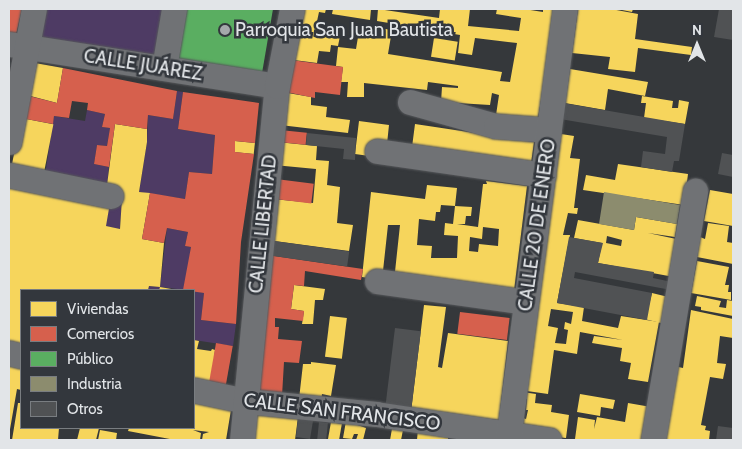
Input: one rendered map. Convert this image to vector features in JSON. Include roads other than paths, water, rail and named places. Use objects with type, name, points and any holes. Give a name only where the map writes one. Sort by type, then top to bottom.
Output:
[{"type":"street","points":[[9,142],[18,46],[34,9]]},
{"type":"street","points":[[164,68],[174,9]]},
{"type":"street","name":"CALLE LIBERTAD","points":[[242,440],[277,86],[292,9]]},
{"type":"street","name":"CALLE 20 DE ENERO","points":[[509,437],[565,9]]},
{"type":"street","name":"CALLE JUÁREZ","points":[[18,46],[277,86]]},
{"type":"street","points":[[410,102],[496,126],[549,130]]},
{"type":"street","points":[[377,151],[543,175]]},
{"type":"street","points":[[9,175],[111,196]]},
{"type":"street","points":[[653,440],[695,192]]},
{"type":"street","points":[[377,281],[526,302]]},
{"type":"street","name":"CALLE SAN FRANCISCO","points":[[195,390],[246,401],[376,414],[509,437],[549,440]]},
{"type":"place","name":"Parroquia San Juan Bautista","points":[[225,30]]}]
